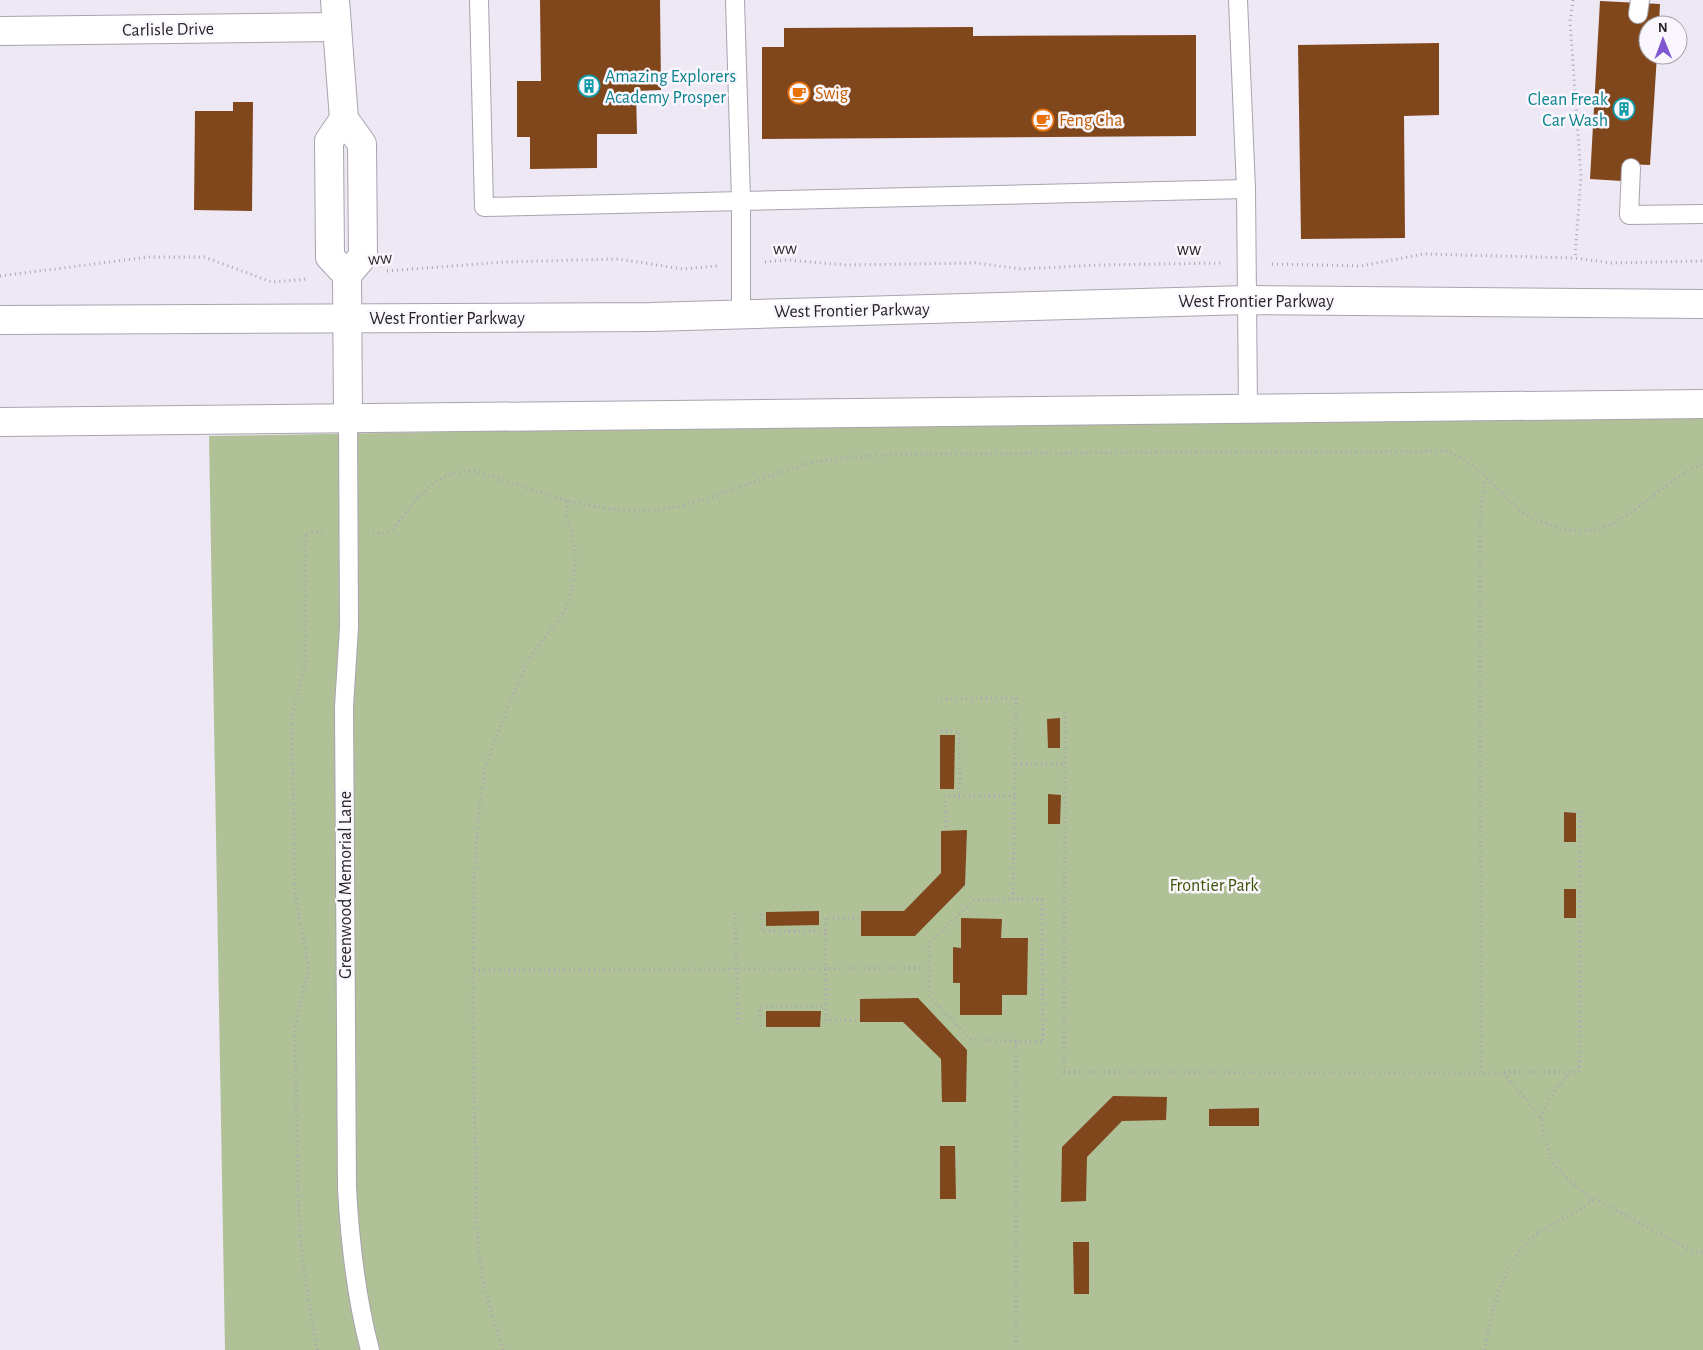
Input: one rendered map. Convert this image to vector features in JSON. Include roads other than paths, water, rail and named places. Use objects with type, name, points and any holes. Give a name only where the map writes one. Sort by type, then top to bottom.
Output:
[{"type":"street","points":[[335,0],[344,118],[329,141],[330,257],[347,275],[348,418]]},
{"type":"street","name":"Carlisle Drive","points":[[0,31],[337,27]]},
{"type":"street","name":"West Frontier Parkway","points":[[0,320],[652,317],[1247,300],[1703,304]]},
{"type":"street","points":[[0,422],[1703,404]]},
{"type":"lane","points":[[479,0],[484,207],[1246,190]]},
{"type":"lane","points":[[734,0],[741,200],[741,313]]},
{"type":"lane","points":[[1238,0],[1246,190],[1248,409]]},
{"type":"lane","points":[[1631,168],[1629,216],[1703,214]]},
{"type":"lane","name":"Greenwood Memorial Lane","points":[[348,418],[349,627],[344,707],[348,1188],[353,1262],[370,1350]]},
{"type":"place","name":"Amazing Explorers Academy Prosper","points":[[589,86]]},
{"type":"place","name":"Swig","points":[[799,93]]},
{"type":"place","name":"Clean Freak Car Wash","points":[[1624,109]]},
{"type":"place","name":"Feng Cha","points":[[1043,120]]},
{"type":"park label","name":"Frontier Park","points":[[1214,885]]}]
